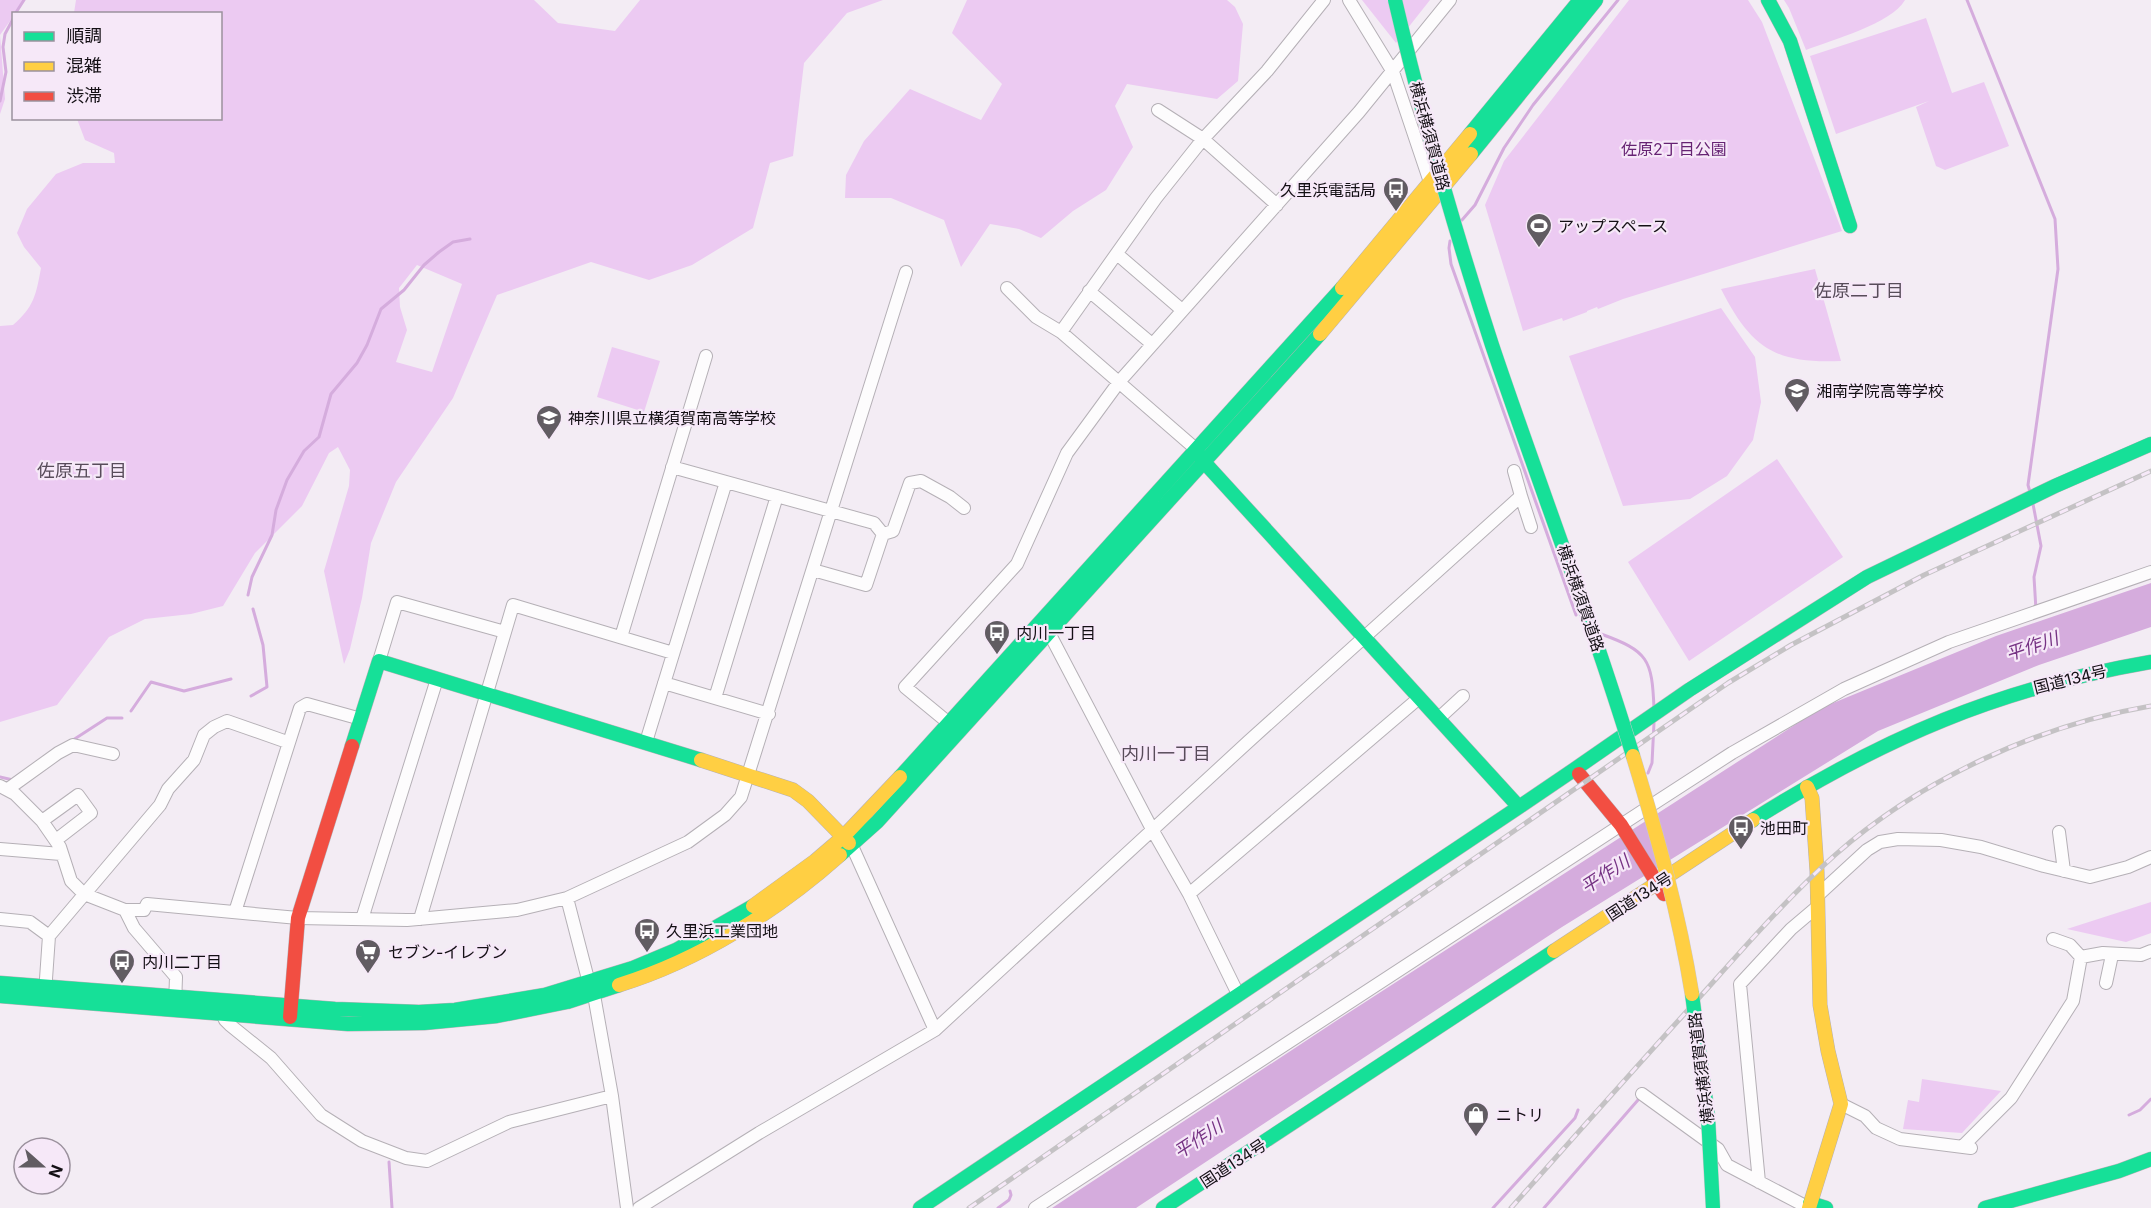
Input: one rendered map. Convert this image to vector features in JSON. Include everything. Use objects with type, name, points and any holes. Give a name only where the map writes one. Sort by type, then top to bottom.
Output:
[{"type":"main road","name":"横浜横須賀道路","points":[[1395,0],[1424,116],[1464,258],[1637,762],[1662,850],[1685,949],[1698,1028],[1708,1116],[1713,1208]]},
{"type":"main road","name":"横浜横須賀道路","points":[[1403,0],[1437,135],[1471,253],[1644,757],[1670,847],[1691,942],[1704,1019],[1714,1107],[1721,1208]]},
{"type":"main road","points":[[0,983],[45,993],[290,1013],[393,1026],[453,1023],[547,1008],[592,989],[662,970],[718,943],[769,912],[796,892],[848,841],[954,728],[1200,456],[1310,346],[1580,0]]},
{"type":"main road","points":[[1434,190],[1596,0]]},
{"type":"main road","points":[[1768,0],[1790,41],[1850,226]]},
{"type":"main road","points":[[920,1208],[1647,721],[1689,690],[1867,577],[2055,486],[2151,444]]},
{"type":"main road","points":[[1200,456],[1519,807]]},
{"type":"main road","points":[[290,1013],[298,918],[379,661],[646,742],[793,790],[808,801],[848,841]]},
{"type":"main road","name":"国道134号","points":[[1163,1208],[1485,995],[1658,884],[1810,793],[1889,742],[1974,706],[2042,685],[2104,669],[2151,662]]},
{"type":"main road","name":"国道134号","points":[[1776,822],[1810,793],[1894,753],[1977,718],[2044,697],[2107,681],[2151,676]]},
{"type":"main road","points":[[1575,769],[1623,828],[1658,884]]},
{"type":"main road","points":[[1810,793],[1817,902],[1820,1005],[1827,1051],[1841,1104],[1809,1206],[1826,1208]]},
{"type":"main road","name":"国道134号","points":[[1184,1208],[1658,884],[1683,882]]},
{"type":"main road","points":[[0,996],[45,993]]},
{"type":"main road","points":[[175,1003],[222,1013],[290,1013]]},
{"type":"main road","points":[[1985,1208],[2020,1204],[2151,1159]]},
{"type":"street","points":[[1060,332],[1156,198],[1203,139],[1267,71],[1324,0]]},
{"type":"street","points":[[1349,0],[1393,72],[1434,190]]},
{"type":"street","points":[[954,728],[905,687],[1017,564],[1067,453],[1119,382],[1393,72],[1450,0]]},
{"type":"street","points":[[1158,110],[1203,139],[1277,205]]},
{"type":"street","points":[[1117,254],[1182,310]]},
{"type":"street","points":[[113,754],[73,745],[4,788],[42,821],[56,840],[71,881],[84,894],[125,910],[144,910],[147,904],[298,918],[420,919],[517,910],[567,898],[688,842],[725,815],[741,797],[750,775],[906,272]]},
{"type":"street","points":[[1007,288],[1036,317],[1060,332],[1119,382],[1200,456]]},
{"type":"street","points":[[1089,291],[1152,344]]},
{"type":"street","points":[[621,637],[706,356]]},
{"type":"street","points":[[672,467],[874,523],[883,534]]},
{"type":"street","points":[[1514,471],[1531,527]]},
{"type":"street","points":[[883,534],[892,531],[910,483],[921,481],[950,497],[964,508]]},
{"type":"street","points":[[646,742],[726,482]]},
{"type":"street","points":[[715,698],[777,496]]},
{"type":"street","points":[[639,1208],[759,1133],[935,1030],[1521,496]]},
{"type":"street","points":[[813,570],[866,585],[883,534]]},
{"type":"street","points":[[1035,1208],[1623,828],[1643,811],[1732,753],[1845,689],[1949,642],[2151,572]]},
{"type":"street","points":[[379,661],[397,602],[505,632]]},
{"type":"street","points":[[420,919],[513,605],[673,653]]},
{"type":"street","points":[[1046,627],[1153,831],[1189,894],[1238,994]]},
{"type":"street","points":[[362,919],[437,679]]},
{"type":"street","points":[[664,683],[769,714]]},
{"type":"street","points":[[1438,719],[1463,696]]},
{"type":"street","points":[[1189,894],[1419,698]]},
{"type":"street","points":[[235,912],[287,742],[300,708],[307,704],[361,719]]},
{"type":"street","points":[[45,993],[49,936],[160,805],[168,789],[194,760],[204,735],[227,721],[287,742]]},
{"type":"street","points":[[42,821],[78,795],[91,813],[56,840]]},
{"type":"street","points":[[2059,832],[2064,871]]},
{"type":"street","points":[[1759,1182],[1740,984],[1867,850],[1880,842],[1898,839],[1941,840],[1981,847],[2080,876],[2097,876],[2151,857]]},
{"type":"street","points":[[848,841],[935,1030]]},
{"type":"street","points":[[0,849],[61,854]]},
{"type":"street","points":[[567,898],[592,989],[612,1096],[627,1208]]},
{"type":"street","points":[[125,910],[134,928],[177,977],[175,1003]]},
{"type":"street","points":[[0,919],[30,922],[49,936]]},
{"type":"street","points":[[2053,939],[2070,945],[2081,957]]},
{"type":"street","points":[[2081,957],[2103,953],[2141,955],[2151,951]]},
{"type":"street","points":[[2106,983],[2112,955]]},
{"type":"street","points":[[1841,1104],[1864,1116],[1876,1128],[1900,1139],[1968,1147],[2011,1098],[2073,1001],[2081,957]]},
{"type":"street","points":[[222,1013],[230,1025],[271,1058],[321,1115],[362,1142],[406,1158],[427,1161],[509,1122],[612,1096]]},
{"type":"street","points":[[1642,1094],[1718,1149],[1727,1165],[1809,1206]]},
{"type":"green space","points":[[0,0],[25,0],[16,12],[12,12],[12,18],[0,35]]},
{"type":"green space","points":[[76,0],[534,0],[558,23],[615,31],[640,0],[883,0],[847,13],[804,63],[793,156],[770,163],[753,228],[692,265],[649,280],[591,262],[497,295],[453,398],[396,482],[371,543],[362,598],[350,649],[344,664],[324,571],[349,486],[350,470],[338,447],[329,453],[302,506],[255,553],[223,606],[191,614],[145,619],[109,637],[57,705],[0,722],[0,326],[13,325],[26,312],[35,293],[41,268],[24,247],[17,233],[27,209],[56,174],[83,163],[115,163],[114,153],[85,140],[77,120],[222,120],[222,12],[74,12]],"holes":[[[417,265],[462,284],[432,372],[396,362],[407,330],[400,307],[399,288]]]},
{"type":"green space","points":[[967,0],[1227,0],[1235,7],[1243,24],[1238,81],[1217,99],[1127,84],[1115,106],[1133,147],[1106,190],[1073,211],[1041,238],[1019,229],[990,224],[961,267],[944,220],[891,198],[845,198],[846,175],[864,141],[910,89],[981,120],[1002,84],[952,33]]},
{"type":"green space","points":[[1362,0],[1430,0],[1396,43]]},
{"type":"green space","name":"佐原2丁目公園","points":[[1629,0],[1748,0],[1762,22],[1842,231],[1623,299],[1598,309],[1597,307],[1563,321],[1562,318],[1523,331],[1485,205],[1504,161]]},
{"type":"green space","points":[[1784,0],[1905,0],[1898,9],[1874,24],[1806,50]]},
{"type":"green space","points":[[1926,18],[1952,93],[1984,82],[2009,146],[1945,170],[1936,166],[1916,107],[1929,101],[1836,134],[1810,56]]},
{"type":"green space","points":[[0,35],[5,99],[0,114]]},
{"type":"green space","points":[[1815,269],[1841,361],[1799,359],[1782,355],[1768,348],[1743,326],[1721,289]]},
{"type":"green space","points":[[1721,308],[1755,357],[1761,402],[1753,440],[1727,476],[1690,499],[1623,506],[1569,356]]},
{"type":"green space","points":[[612,347],[660,361],[644,412],[597,397]]},
{"type":"green space","points":[[1777,459],[1843,557],[1689,661],[1628,562]]},
{"type":"green space","points":[[2151,902],[2151,933],[2126,942],[2067,929]]},
{"type":"green space","points":[[1922,1079],[2001,1091],[1962,1133],[1903,1129],[1908,1100],[1919,1102]]},
{"type":"water","name":"平作川","points":[[2151,583],[2151,627],[2039,665],[1878,731],[1562,927],[1136,1208],[1052,1208],[1342,1017],[1821,708],[1996,636]]},
{"type":"waterway","points":[[16,12],[24,0]]},
{"type":"waterway","points":[[1462,220],[1475,205],[1504,148],[1533,105],[1618,0]]},
{"type":"waterway","points":[[1967,0],[2055,219],[2058,269],[2028,485],[2030,492]]},
{"type":"waterway","points":[[0,101],[6,72],[3,47],[5,34],[12,21]]},
{"type":"waterway","points":[[248,595],[252,577],[272,535],[276,510],[287,480],[304,451],[319,437],[331,394],[357,363],[367,345],[381,309],[404,290],[424,265],[439,252],[453,242],[470,239]]},
{"type":"waterway","points":[[1450,241],[1451,264],[1576,615]]},
{"type":"waterway","points":[[2033,504],[2041,546],[2034,577],[2036,610]]},
{"type":"waterway","points":[[251,696],[267,687],[263,645],[253,609]]},
{"type":"waterway","points":[[1601,634],[1629,646],[1644,659],[1649,668],[1654,708]]},
{"type":"waterway","points":[[131,711],[151,682],[184,691],[231,679]]},
{"type":"waterway","points":[[73,740],[107,718],[122,718]]},
{"type":"waterway","points":[[1648,773],[1652,763],[1654,723]]},
{"type":"waterway","points":[[0,777],[13,780]]},
{"type":"waterway","points":[[2129,1115],[2140,1110],[2151,1099]]},
{"type":"waterway","points":[[1544,1208],[1638,1100]]},
{"type":"waterway","points":[[1493,1208],[1575,1118],[1578,1110]]},
{"type":"waterway","points":[[389,1162],[392,1208]]},
{"type":"waterway","points":[[998,1208],[1009,1200],[1010,1191]]},
{"type":"railway","points":[[969,1208],[1728,683],[1791,645],[1924,575],[2151,471]]},
{"type":"railway","points":[[1511,1208],[1765,925],[1835,855],[1869,828],[1905,802],[1943,779],[2024,741],[2109,715],[2151,706]]},
{"type":"traffic: fast","points":[[1395,0],[1428,130],[1478,302],[1600,653],[1633,756]]},
{"type":"traffic: fast","points":[[1470,134],[1580,0]]},
{"type":"traffic: fast","points":[[1471,154],[1596,0]]},
{"type":"traffic: fast","points":[[1768,0],[1790,41],[1850,226]]},
{"type":"traffic: fast","points":[[900,777],[1342,288]]},
{"type":"traffic: fast","points":[[840,855],[877,822],[1320,334]]},
{"type":"traffic: fast","points":[[1575,769],[1689,690],[1867,577],[2055,486],[2151,444]]},
{"type":"traffic: fast","points":[[1198,453],[1519,807],[1575,769],[1579,774]]},
{"type":"traffic: fast","points":[[352,746],[379,661],[701,760]]},
{"type":"traffic: fast","points":[[1753,820],[1849,764],[1944,720],[2043,686],[2151,662]]},
{"type":"traffic: fast","points":[[920,1208],[1519,807]]},
{"type":"traffic: fast","points":[[0,983],[335,1009],[419,1012],[455,1010],[545,995],[633,968],[676,950],[753,906]]},
{"type":"traffic: fast","points":[[1163,1208],[1554,951]]},
{"type":"traffic: fast","points":[[0,996],[348,1024],[424,1023],[497,1016],[567,1002],[619,985]]},
{"type":"traffic: fast","points":[[1692,994],[1708,1116],[1713,1208]]},
{"type":"traffic: fast","points":[[1985,1208],[2119,1171],[2151,1159]]},
{"type":"traffic: fast","points":[[1810,1203],[1826,1208]]},
{"type":"traffic: slow","points":[[1342,288],[1470,134]]},
{"type":"traffic: slow","points":[[1320,334],[1471,154]]},
{"type":"traffic: slow","points":[[1633,756],[1667,874],[1692,994]]},
{"type":"traffic: slow","points":[[701,760],[793,790],[808,801],[849,843]]},
{"type":"traffic: slow","points":[[753,906],[815,861],[843,837],[900,777]]},
{"type":"traffic: slow","points":[[1807,787],[1812,798],[1817,871],[1820,1005],[1841,1104],[1809,1208]]},
{"type":"traffic: slow","points":[[1554,951],[1753,820]]},
{"type":"traffic: slow","points":[[619,985],[679,962],[736,932],[816,876],[840,855]]},
{"type":"traffic: jam","points":[[290,1017],[298,918],[352,746]]},
{"type":"traffic: jam","points":[[1579,774],[1621,825],[1664,894]]},
{"type":"place","name":"久里浜電話局","points":[[1396,213]]},
{"type":"place","name":"アップスペース","points":[[1539,249]]},
{"type":"place","name":"湘南学院高等学校","points":[[1797,414]]},
{"type":"place","name":"神奈川県立横須賀南高等学校","points":[[549,441]]},
{"type":"place","name":"内川一丁目","points":[[997,656]]},
{"type":"place","name":"池田町","points":[[1741,851]]},
{"type":"place","name":"久里浜工業団地","points":[[647,954]]},
{"type":"place","name":"セブン-イレブン","points":[[368,975]]},
{"type":"place","name":"内川二丁目","points":[[122,985]]},
{"type":"place","name":"ニトリ","points":[[1476,1138]]},
{"type":"district","name":"佐原二丁目","points":[[1859,290]]},
{"type":"district","name":"佐原五丁目","points":[[82,470]]},
{"type":"district","name":"内川一丁目","points":[[1166,753]]}]
